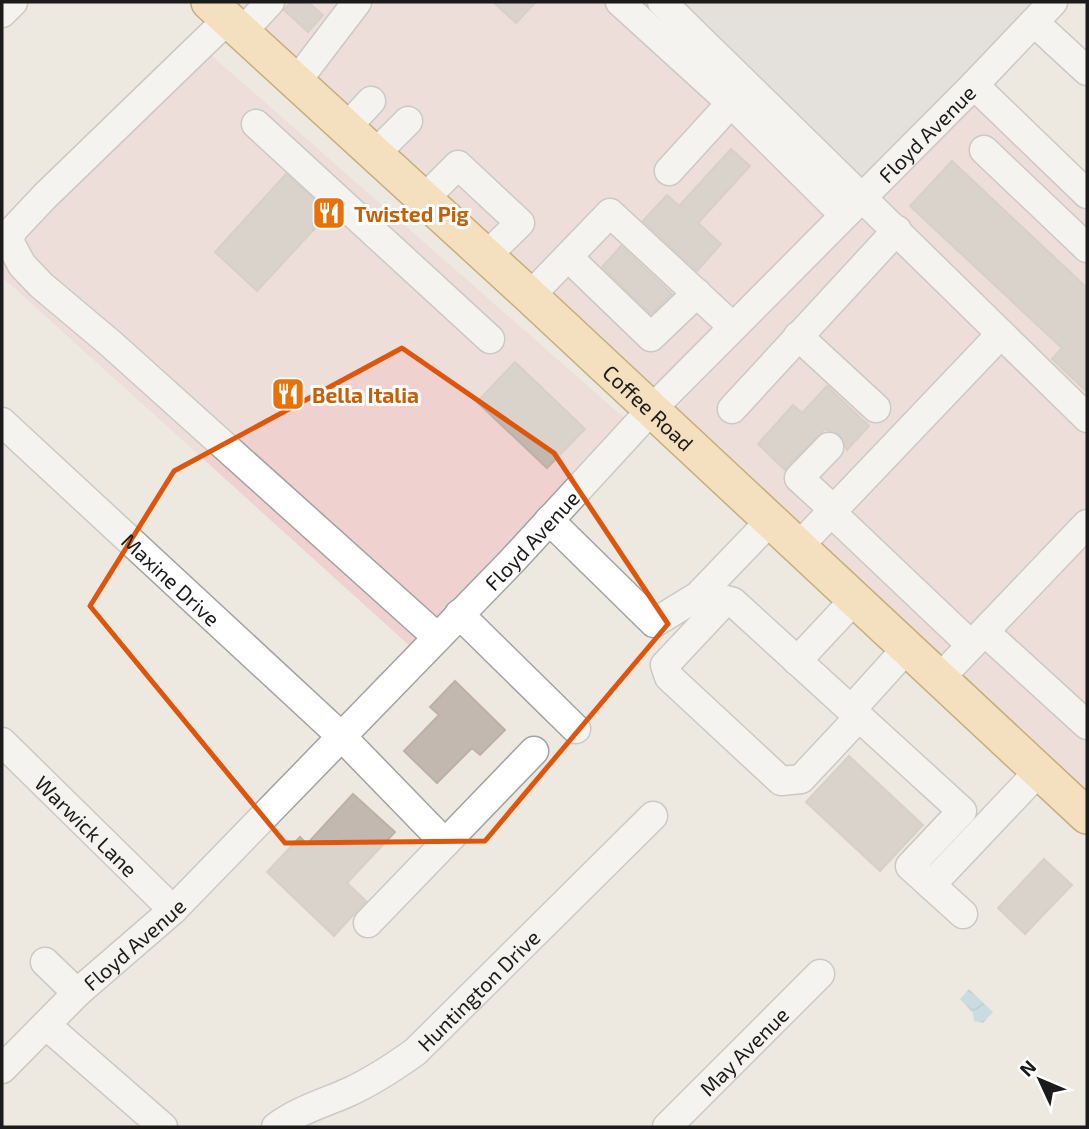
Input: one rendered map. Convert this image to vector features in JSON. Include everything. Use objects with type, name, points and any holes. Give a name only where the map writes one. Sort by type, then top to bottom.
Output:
[{"type":"main road","name":"Coffee Road","points":[[226,18],[530,296],[1087,816]]},
{"type":"street","points":[[2,13],[13,2]]},
{"type":"street","points":[[270,2],[226,18],[45,196],[12,230],[9,241],[22,265],[41,285],[110,343],[436,637]]},
{"type":"street","points":[[620,2],[731,103],[853,205],[897,230],[1000,335],[1087,418]]},
{"type":"street","name":"Floyd Avenue","points":[[2,1069],[77,993],[173,910],[550,520],[651,410],[1053,2]]},
{"type":"street","points":[[296,82],[342,7]]},
{"type":"street","points":[[678,7],[831,166],[853,205]]},
{"type":"street","points":[[1034,22],[1087,71]]},
{"type":"street","points":[[974,85],[1087,194]]},
{"type":"street","points":[[346,128],[371,101]]},
{"type":"street","points":[[668,171],[731,103]]},
{"type":"street","points":[[375,154],[408,121]]},
{"type":"street","points":[[256,124],[490,339]]},
{"type":"street","points":[[984,150],[1087,248]]},
{"type":"street","points":[[424,199],[458,165],[520,223],[486,256]]},
{"type":"street","points":[[530,296],[610,213],[733,327]]},
{"type":"street","points":[[732,409],[897,230]]},
{"type":"street","points":[[568,257],[652,337],[697,293]]},
{"type":"street","points":[[799,546],[1000,335]]},
{"type":"street","points":[[798,336],[876,408]]},
{"type":"street","name":"Maxine Drive","points":[[2,422],[342,737],[445,843]]},
{"type":"street","points":[[829,447],[799,478],[833,512],[978,638],[1087,725]]},
{"type":"street","points":[[550,520],[654,623],[698,596],[771,520]]},
{"type":"street","points":[[940,678],[1087,524]]},
{"type":"street","points":[[797,660],[855,599]]},
{"type":"street","points":[[908,648],[855,714],[801,779],[780,781],[669,677],[665,665],[726,600],[733,601],[855,714],[962,811],[911,866],[963,914]]},
{"type":"street","points":[[459,614],[576,729]]},
{"type":"street","name":"Warwick Lane","points":[[2,742],[173,910]]},
{"type":"street","points":[[368,923],[534,751]]},
{"type":"street","points":[[931,885],[1039,771]]},
{"type":"street","name":"Huntington Drive","points":[[276,1127],[316,1104],[348,1093],[385,1074],[415,1052],[653,816]]},
{"type":"street","points":[[45,961],[77,993]]},
{"type":"street","name":"May Avenue","points":[[667,1127],[820,974]]},
{"type":"street","points":[[46,1025],[163,1127]]},
{"type":"highlighted area","points":[[402,348],[554,453],[668,624],[485,841],[285,843],[90,606],[174,471]]},
{"type":"shaded area","points":[[234,2],[642,2],[846,197],[654,392]]},
{"type":"shaded area","points":[[642,2],[1035,2],[846,197]]},
{"type":"shaded area","points":[[195,41],[629,422],[412,648],[2,277],[2,225]]},
{"type":"shaded area","points":[[972,97],[1087,208],[1087,804],[670,415]]},
{"type":"water","points":[[969,989],[993,1012],[983,1023],[974,1021],[973,1013],[960,999]]},
{"type":"building","points":[[291,2],[308,2],[323,15],[308,32],[284,10]]},
{"type":"building","points":[[493,2],[536,2],[516,23]]},
{"type":"building","points":[[731,149],[750,166],[698,223],[721,244],[697,271],[643,221],[667,195],[679,206]]},
{"type":"building","points":[[952,161],[1087,288],[1087,392],[1052,359],[1062,348],[910,206]]},
{"type":"building","points":[[286,174],[329,213],[257,291],[215,252]]},
{"type":"building","points":[[621,246],[672,294],[651,314],[602,267]]},
{"type":"building","points":[[515,362],[585,429],[547,468],[477,402]]},
{"type":"building","points":[[827,386],[869,426],[847,450],[840,435],[825,429],[785,470],[758,444],[793,405],[802,413]]},
{"type":"building","points":[[455,681],[505,730],[480,755],[472,748],[437,783],[404,751],[439,715],[430,707]]},
{"type":"building","points":[[849,756],[923,825],[880,871],[806,802]]},
{"type":"building","points":[[353,794],[395,832],[347,883],[366,901],[334,936],[267,872],[300,837],[307,844]]},
{"type":"building","points":[[1044,859],[1072,885],[1025,934],[998,908]]},
{"type":"place","name":"Twisted Pig","points":[[329,213]]},
{"type":"place","name":"Bella Italia","points":[[288,394]]}]
